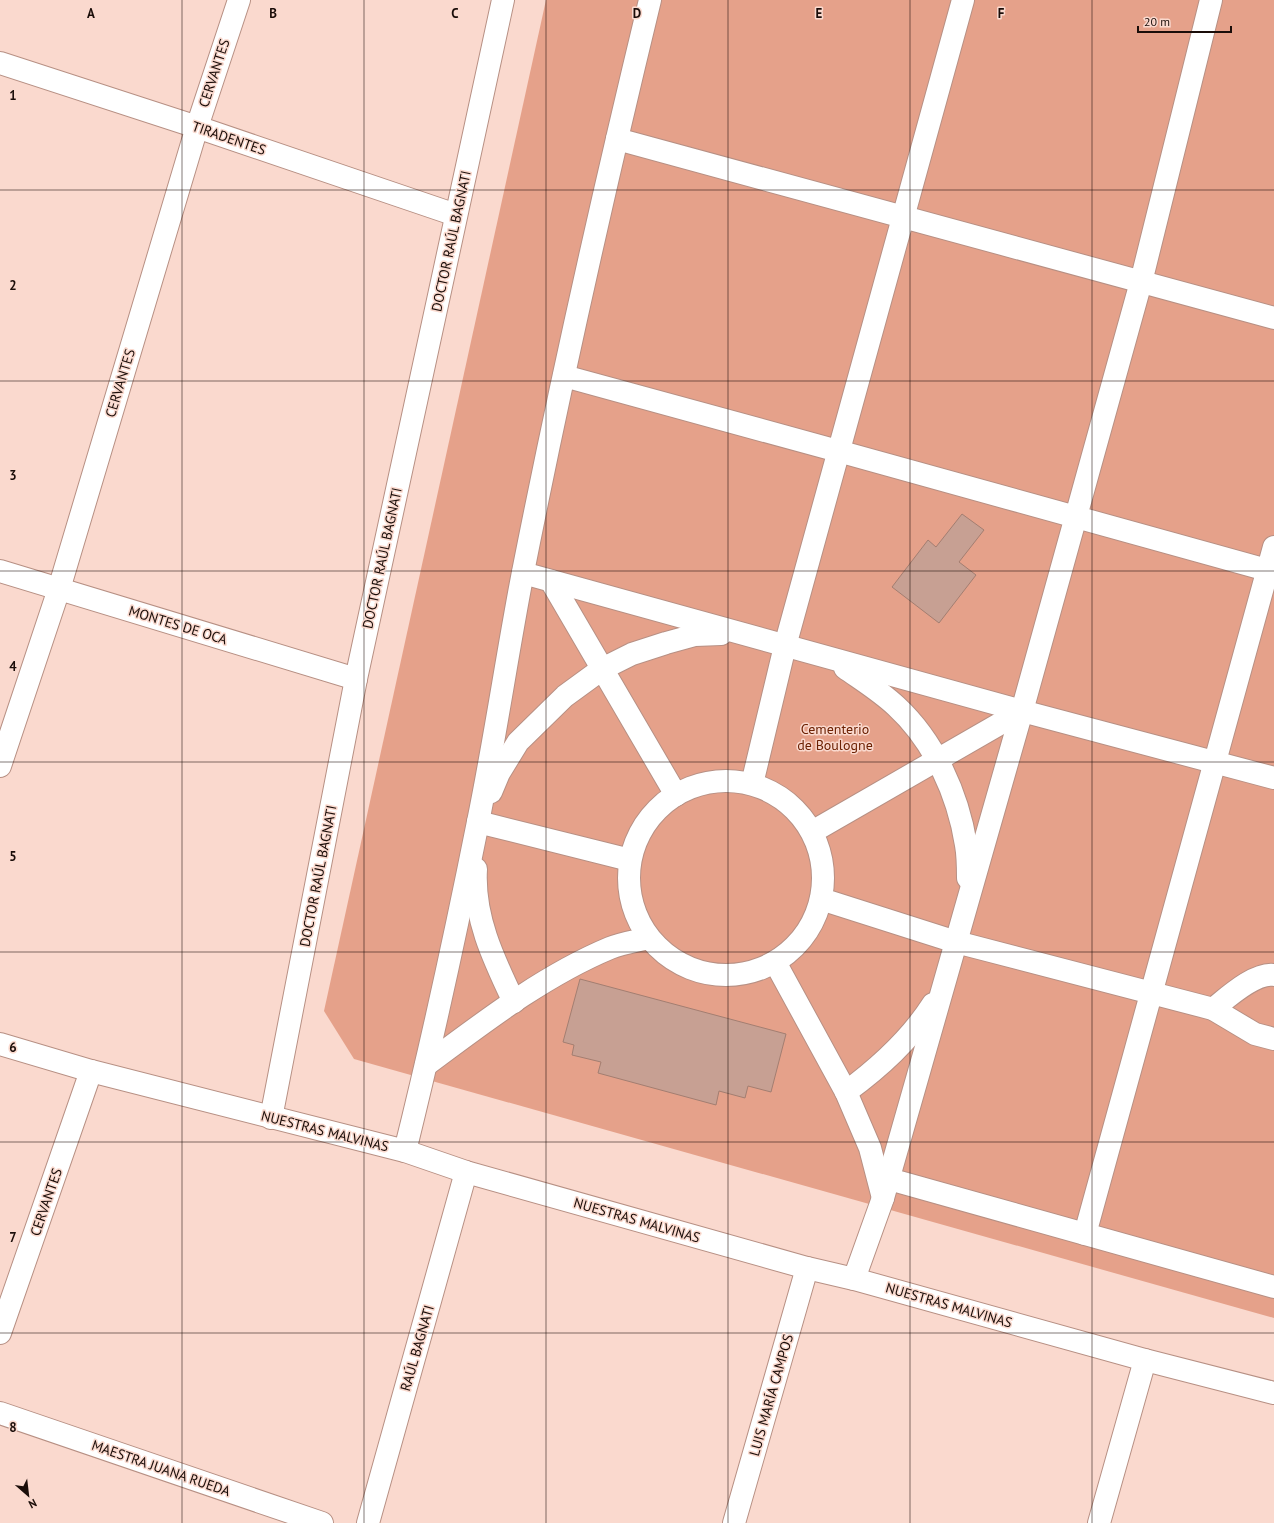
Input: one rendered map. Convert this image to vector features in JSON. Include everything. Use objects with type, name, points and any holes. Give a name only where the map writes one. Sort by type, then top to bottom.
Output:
[{"type":"street","name":"CERVANTES","points":[[0,766],[59,589],[197,127],[239,0]]},
{"type":"street","name":"DOCTOR RAÚL BAGNATI","points":[[271,1118],[356,679],[502,0]]},
{"type":"street","points":[[405,1151],[426,1065],[478,822],[523,573],[564,376],[650,0]]},
{"type":"street","points":[[752,784],[785,646],[963,0]]},
{"type":"street","points":[[854,1279],[886,1189],[1076,517],[1141,282],[1210,0]]},
{"type":"street","name":"TIRADENTES","points":[[0,63],[197,127],[456,215]]},
{"type":"street","points":[[617,139],[1274,318]]},
{"type":"street","points":[[564,376],[1271,571]]},
{"type":"street","points":[[1085,1234],[1215,762],[1271,571],[1274,547]]},
{"type":"street","name":"MONTES DE OCA","points":[[0,571],[356,679]]},
{"type":"street","points":[[523,573],[1022,711],[1274,778]]},
{"type":"street","points":[[551,581],[676,795]]},
{"type":"street","points":[[514,1002],[496,965],[482,926],[475,886],[478,822],[499,773],[518,742],[565,696],[602,669],[632,654],[695,635],[738,633]]},
{"type":"street","points":[[831,658],[876,689],[896,706],[920,734],[937,760],[949,783],[966,845],[969,895]]},
{"type":"street","points":[[812,832],[1022,711]]},
{"type":"street","points":[[726,781],[752,784],[776,795],[797,811],[812,832],[820,853],[824,876],[821,898],[812,924],[796,946],[775,962],[749,973],[721,975],[694,970],[669,957],[649,938],[635,914],[628,888],[630,860],[639,835],[654,812],[676,795],[700,784],[713,782],[726,781]]},
{"type":"street","points":[[478,822],[630,860]]},
{"type":"street","points":[[821,898],[956,942],[1213,1009],[1255,1034],[1274,1039]]},
{"type":"street","points":[[426,1065],[485,1021],[556,974],[612,948],[649,938]]},
{"type":"street","points":[[775,962],[846,1092],[886,1189]]},
{"type":"street","points":[[1213,1009],[1233,992],[1252,980],[1274,975]]},
{"type":"street","points":[[846,1092],[871,1074],[921,1024],[943,990]]},
{"type":"street","name":"NUESTRAS MALVINAS","points":[[0,1044],[91,1072],[405,1151],[466,1172],[807,1268],[854,1279],[1145,1360],[1274,1393]]},
{"type":"street","name":"CERVANTES","points":[[0,1333],[91,1072]]},
{"type":"street","name":"RAÚL BAGNATI","points":[[368,1523],[466,1172]]},
{"type":"street","points":[[886,1189],[1085,1234],[1274,1287]]},
{"type":"street","name":"LUIS MARÍA CAMPOS","points":[[734,1523],[807,1268]]},
{"type":"street","points":[[1099,1523],[1145,1360]]},
{"type":"street","name":"MAESTRA JUANA RUEDA","points":[[0,1413],[322,1523]]},
{"type":"green space","name":"Cementerio de Boulogne","points":[[546,0],[1274,0],[1274,1318],[354,1059],[324,1011]]},
{"type":"building","points":[[962,514],[984,530],[959,562],[976,575],[939,623],[892,587],[928,540],[936,547]]},
{"type":"building","points":[[580,979],[786,1034],[771,1092],[748,1086],[745,1098],[719,1091],[716,1105],[598,1073],[601,1062],[572,1055],[574,1045],[563,1042]]}]
